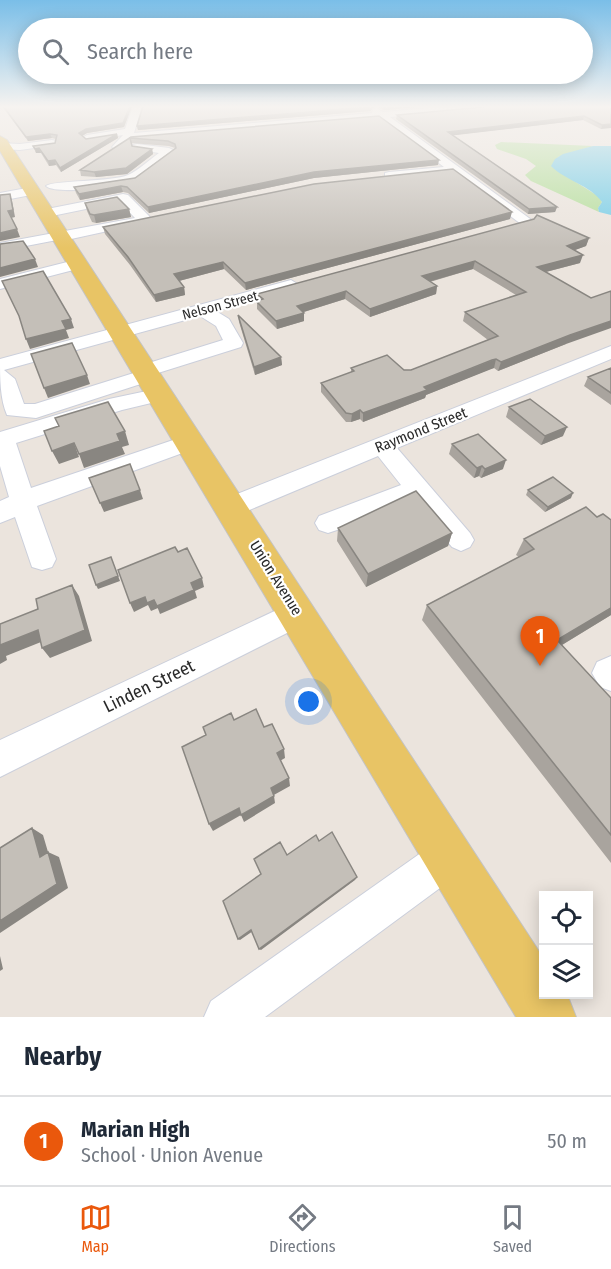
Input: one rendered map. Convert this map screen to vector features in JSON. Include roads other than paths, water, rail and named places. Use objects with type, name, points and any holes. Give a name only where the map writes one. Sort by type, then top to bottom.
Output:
[{"type":"main road","name":"Union Avenue","points":[[7,153],[80,264],[549,1017]]},
{"type":"street","points":[[52,186],[69,187],[131,179],[166,153]]},
{"type":"street","points":[[434,153],[526,221],[503,227]]},
{"type":"street","points":[[372,178],[455,169]]},
{"type":"street","points":[[0,196],[52,186],[73,174]]},
{"type":"street","points":[[0,247],[150,218],[123,198],[46,213]]},
{"type":"street","points":[[0,284],[80,264]]},
{"type":"street","name":"Nelson Street","points":[[0,365],[307,281]]},
{"type":"street","points":[[0,375],[5,379],[15,410],[36,411],[152,380],[234,343],[223,323],[203,310]]},
{"type":"street","name":"Raymond Street","points":[[231,507],[611,352]]},
{"type":"street","points":[[42,559],[3,439],[117,404],[152,380]]},
{"type":"street","points":[[0,513],[23,501],[191,442]]},
{"type":"street","points":[[382,446],[461,540]]},
{"type":"street","points":[[328,523],[417,488]]},
{"type":"street","name":"Linden Street","points":[[0,759],[298,613]]},
{"type":"street","points":[[611,671],[608,673],[611,676]]},
{"type":"street","points":[[227,1017],[449,856]]},
{"type":"water","points":[[611,153],[611,215],[599,212],[598,208],[602,202],[591,191],[551,166],[555,159],[563,154]]},
{"type":"place","name":"Marian High","points":[[540,666]]}]
